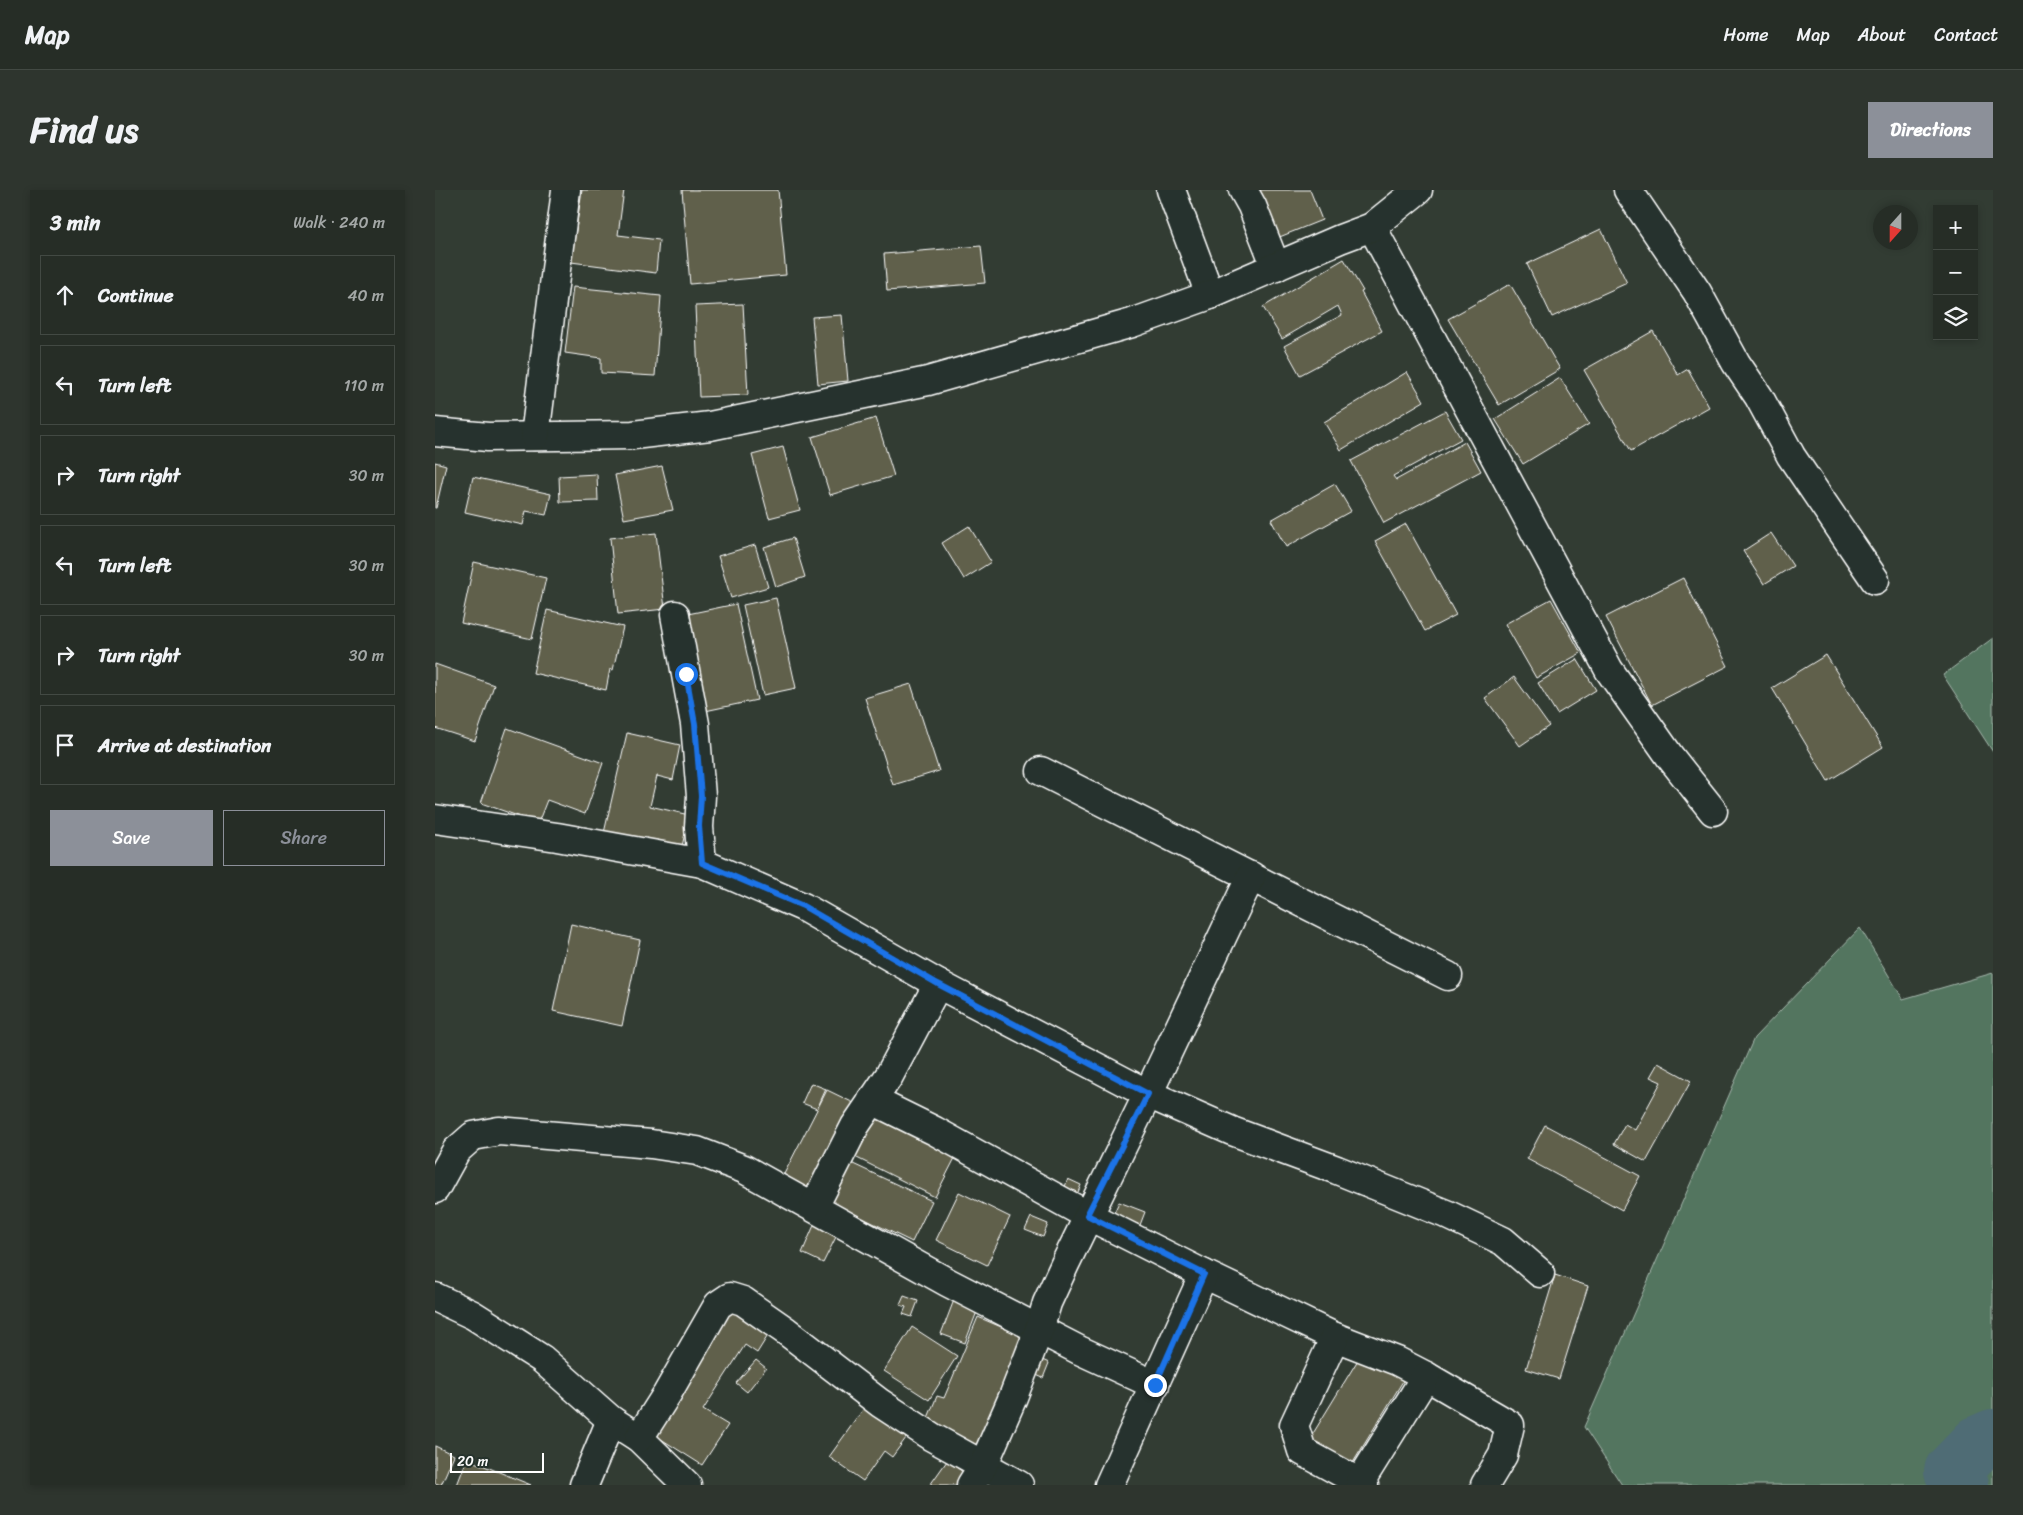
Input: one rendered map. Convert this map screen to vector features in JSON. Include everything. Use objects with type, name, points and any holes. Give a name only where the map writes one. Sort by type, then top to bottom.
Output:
[{"type":"street","points":[[535,436],[566,190]]},
{"type":"street","points":[[1171,190],[1210,295]]},
{"type":"street","points":[[1243,190],[1252,206],[1276,267]]},
{"type":"street","points":[[435,432],[488,437],[633,435],[710,426],[928,381],[1132,323],[1210,295],[1372,227],[1418,190]]},
{"type":"street","points":[[1628,190],[1693,285],[1736,363],[1759,397],[1791,456],[1875,580]]},
{"type":"street","points":[[1372,227],[1609,670],[1671,758],[1713,811]]},
{"type":"street","points":[[675,615],[695,724],[701,796],[699,826],[702,863]]},
{"type":"street","points":[[1041,771],[1448,976]]},
{"type":"street","points":[[435,819],[557,837],[702,863],[803,906],[938,984],[1148,1094],[1232,1131],[1337,1170],[1446,1214],[1503,1241],[1540,1273]]},
{"type":"street","points":[[977,1476],[1039,1330],[1047,1303],[1087,1215],[1148,1094],[1251,876]]},
{"type":"street","points":[[814,1207],[855,1126],[889,1076],[938,984]]},
{"type":"street","points":[[872,1100],[952,1140],[1087,1215],[1204,1274],[1335,1338],[1397,1361],[1510,1425],[1503,1455],[1485,1485]]},
{"type":"street","points":[[435,1189],[456,1151],[473,1136],[499,1131],[651,1144],[697,1151],[744,1169],[947,1282],[1039,1330],[1155,1385]]},
{"type":"street","points":[[1109,1485],[1204,1274]]},
{"type":"street","points":[[435,1297],[473,1316],[541,1359],[611,1420],[639,1438],[687,1485]]},
{"type":"street","points":[[639,1438],[667,1394],[718,1305],[729,1297],[743,1301],[786,1331],[977,1476],[1019,1485]]},
{"type":"street","points":[[1335,1338],[1294,1425],[1302,1451],[1362,1483],[1426,1376]]},
{"type":"street","points":[[584,1485],[611,1420]]},
{"type":"green space","points":[[1993,638],[1993,752],[1943,675]]},
{"type":"green space","points":[[1860,928],[1903,999],[1993,973],[1993,1485],[1622,1485],[1584,1427],[1754,1038]]},
{"type":"building","points":[[582,190],[624,190],[618,235],[659,240],[656,273],[571,262]]},
{"type":"building","points":[[682,190],[778,190],[786,275],[690,284]]},
{"type":"building","points":[[1250,190],[1310,190],[1322,220],[1272,240]]},
{"type":"building","points":[[1601,229],[1627,283],[1552,317],[1527,264]]},
{"type":"building","points":[[981,246],[985,283],[887,291],[884,254]]},
{"type":"building","points":[[1344,259],[1363,291],[1361,292],[1382,331],[1300,375],[1284,346],[1342,315],[1338,306],[1282,339],[1263,307]]},
{"type":"building","points":[[1510,284],[1560,369],[1499,405],[1448,319]]},
{"type":"building","points":[[573,287],[661,296],[655,376],[601,373],[601,358],[565,353]]},
{"type":"building","points":[[743,304],[748,395],[699,397],[695,306]]},
{"type":"building","points":[[842,315],[848,381],[818,384],[812,317]]},
{"type":"building","points":[[1653,331],[1678,375],[1688,369],[1709,407],[1631,451],[1584,370]]},
{"type":"building","points":[[1407,372],[1424,401],[1341,450],[1324,422]]},
{"type":"building","points":[[1560,378],[1589,424],[1523,464],[1495,419]]},
{"type":"building","points":[[1445,411],[1461,439],[1393,476],[1396,480],[1465,442],[1481,471],[1384,523],[1351,461]]},
{"type":"building","points":[[876,418],[894,476],[830,495],[812,437]]},
{"type":"building","points":[[783,447],[800,510],[769,518],[752,455]]},
{"type":"building","points":[[435,462],[446,465],[436,508],[435,508]]},
{"type":"building","points":[[662,466],[673,510],[624,519],[615,475]]},
{"type":"building","points":[[597,474],[598,501],[560,502],[559,476]]},
{"type":"building","points":[[473,477],[551,494],[546,515],[526,511],[523,525],[465,512]]},
{"type":"building","points":[[1335,484],[1351,511],[1286,547],[1271,520]]},
{"type":"building","points":[[1406,524],[1456,615],[1425,631],[1375,541]]},
{"type":"building","points":[[969,526],[991,562],[964,579],[942,543]]},
{"type":"building","points":[[656,533],[665,609],[618,614],[610,538]]},
{"type":"building","points":[[1771,533],[1793,566],[1764,584],[1743,551]]},
{"type":"building","points":[[793,538],[805,577],[776,587],[764,547]]},
{"type":"building","points":[[755,545],[768,587],[731,598],[718,556]]},
{"type":"building","points":[[474,562],[546,578],[532,639],[461,623]]},
{"type":"building","points":[[1683,578],[1728,666],[1652,705],[1606,617]]},
{"type":"building","points":[[776,598],[796,688],[763,695],[743,605]]},
{"type":"building","points":[[1551,599],[1581,653],[1536,678],[1505,624]]},
{"type":"building","points":[[736,604],[757,700],[705,711],[683,615]]},
{"type":"building","points":[[547,610],[623,627],[613,670],[610,669],[606,690],[533,673]]},
{"type":"building","points":[[1826,655],[1883,747],[1828,781],[1772,688]]},
{"type":"building","points":[[1577,659],[1596,690],[1557,714],[1538,683]]},
{"type":"building","points":[[435,664],[494,685],[475,741],[435,728]]},
{"type":"building","points":[[1514,677],[1549,726],[1520,746],[1485,698]]},
{"type":"building","points":[[911,684],[939,771],[893,785],[865,698]]},
{"type":"building","points":[[507,728],[603,763],[585,814],[547,800],[538,823],[481,803]]},
{"type":"building","points":[[627,733],[680,745],[673,780],[657,776],[650,806],[689,815],[681,851],[604,833]]},
{"type":"building","points":[[571,924],[640,940],[622,1026],[553,1011]]},
{"type":"building","points":[[1658,1063],[1691,1081],[1646,1162],[1614,1144],[1625,1124],[1635,1130],[1661,1082],[1650,1077]]},
{"type":"building","points":[[811,1083],[826,1089],[817,1109],[802,1103]]},
{"type":"building","points":[[827,1090],[858,1105],[813,1192],[783,1176]]},
{"type":"building","points":[[872,1114],[956,1156],[935,1197],[851,1155]]},
{"type":"building","points":[[1545,1125],[1640,1176],[1622,1210],[1527,1159]]},
{"type":"building","points":[[851,1163],[932,1201],[912,1242],[832,1203]]},
{"type":"building","points":[[1068,1179],[1081,1185],[1073,1204],[1060,1199]]},
{"type":"building","points":[[959,1192],[1010,1217],[987,1265],[936,1240]]},
{"type":"building","points":[[1119,1202],[1145,1212],[1140,1225],[1113,1215]]},
{"type":"building","points":[[818,1216],[841,1227],[823,1263],[802,1253]]},
{"type":"building","points":[[1031,1217],[1048,1224],[1043,1237],[1025,1230]]},
{"type":"building","points":[[1555,1275],[1588,1286],[1559,1379],[1526,1369]]},
{"type":"building","points":[[904,1296],[918,1301],[912,1317],[903,1314],[906,1307],[900,1305]]},
{"type":"building","points":[[954,1300],[978,1309],[965,1343],[941,1334]]},
{"type":"building","points":[[733,1304],[772,1329],[757,1353],[745,1345],[703,1410],[728,1425],[702,1465],[650,1432]]},
{"type":"building","points":[[978,1317],[1029,1339],[982,1450],[925,1425],[937,1396],[944,1398]]},
{"type":"building","points":[[912,1327],[957,1356],[929,1400],[884,1371]]},
{"type":"building","points":[[1364,1350],[1406,1376],[1351,1466],[1309,1440]]},
{"type":"building","points":[[1040,1359],[1049,1363],[1043,1378],[1034,1374]]},
{"type":"building","points":[[756,1360],[766,1368],[747,1392],[736,1383]]},
{"type":"building","points":[[867,1404],[909,1434],[892,1457],[884,1451],[863,1481],[829,1457]]},
{"type":"building","points":[[435,1446],[454,1455],[441,1485],[435,1483]]},
{"type":"building","points":[[467,1459],[531,1485],[457,1485]]},
{"type":"building","points":[[947,1461],[969,1476],[963,1485],[930,1485]]},
{"type":"waterway","points":[[1961,1485],[1952,1471],[1979,1443],[1993,1437]]},
{"type":"route","points":[[686,674],[695,724],[701,796],[699,826],[702,863],[803,906],[938,984],[1148,1094],[1087,1215],[1204,1274],[1155,1385]]}]
